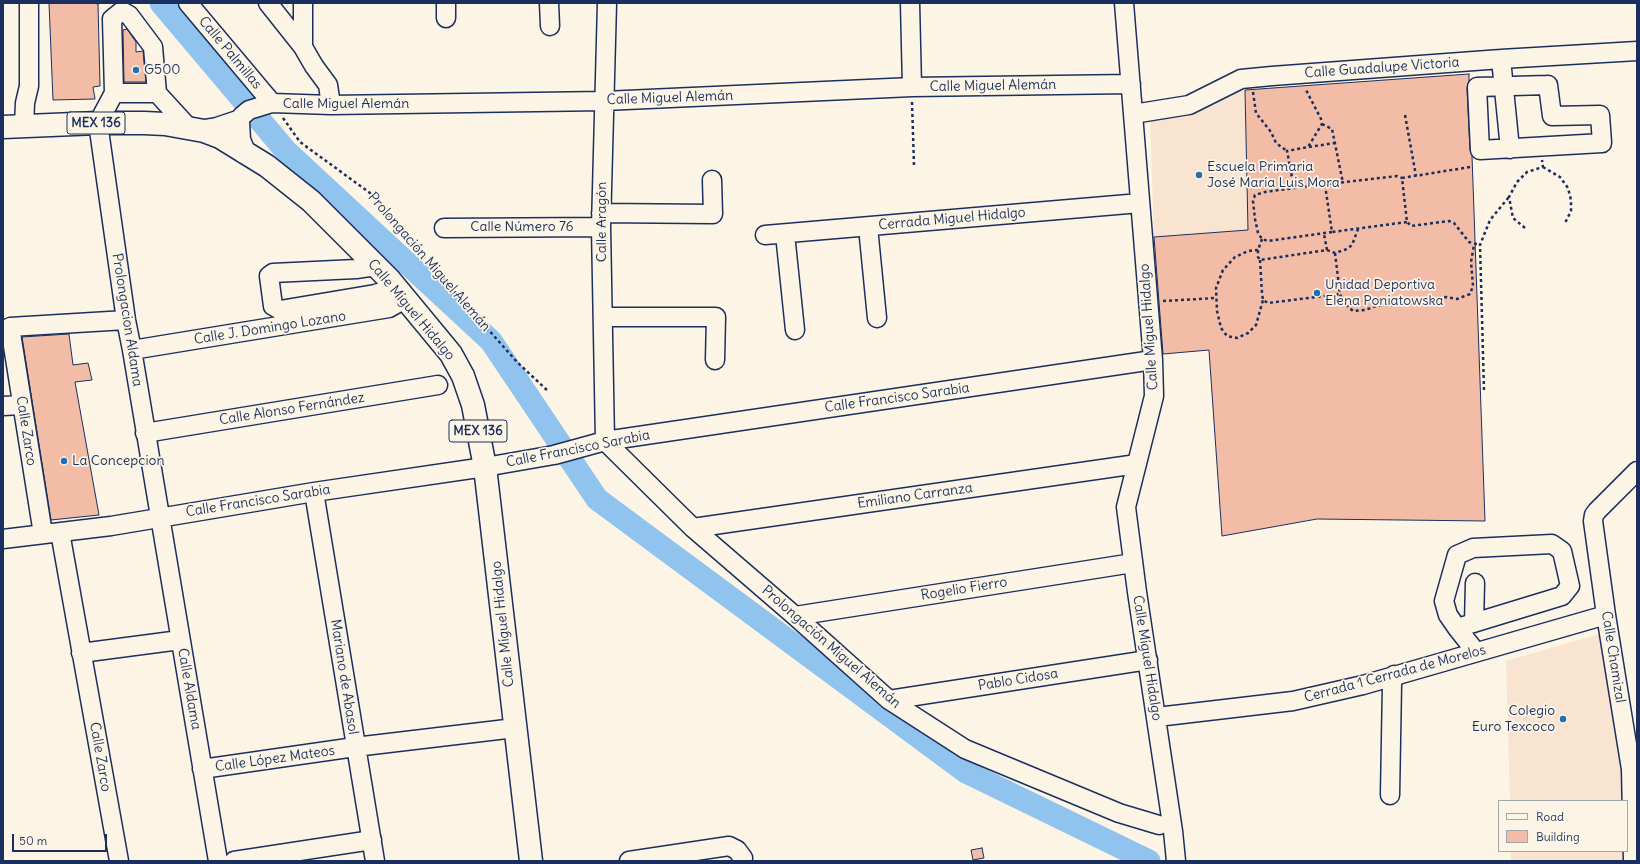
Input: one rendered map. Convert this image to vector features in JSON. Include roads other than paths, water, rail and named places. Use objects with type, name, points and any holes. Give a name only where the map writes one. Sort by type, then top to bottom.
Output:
[{"type":"main road","points":[[204,132],[217,130],[240,120],[239,140],[244,152]]},
{"type":"main road","name":"Calle Míguel Hidalgo","points":[[21,126],[98,123],[165,124],[204,132],[244,152],[267,166],[311,201],[376,266],[451,354],[463,376],[473,405],[485,467],[514,728],[531,861]]},
{"type":"street","points":[[21,126],[34,101],[29,86],[29,3]]},
{"type":"street","name":"Calle Palmillas","points":[[188,3],[265,105]]},
{"type":"street","points":[[268,3],[303,47],[314,66],[328,85],[331,105]]},
{"type":"street","points":[[303,3],[303,47]]},
{"type":"street","points":[[549,3],[550,26]]},
{"type":"street","name":"Calle Aragón","points":[[599,443],[603,317],[601,220],[607,3]]},
{"type":"street","points":[[910,3],[912,87]]},
{"type":"street","name":"Calle Míguel Hidalgo","points":[[1124,3],[1154,396],[1126,507],[1133,563],[1174,831],[1176,861]]},
{"type":"street","points":[[98,123],[114,93],[112,19],[122,11],[129,15],[153,47],[157,93]]},
{"type":"street","name":"Calle Guadalupe Victoria","points":[[1133,114],[1189,105],[1241,79],[1501,59],[1637,51]]},
{"type":"street","points":[[1501,59],[1510,148]]},
{"type":"street","name":"Calle Miguel Alemán","points":[[265,105],[604,101],[912,87],[1131,84]]},
{"type":"street","points":[[1548,84],[1552,116],[1600,115],[1602,143],[1480,150],[1477,87],[1505,87],[1548,84]]},
{"type":"street","points":[[114,93],[157,93],[204,132]]},
{"type":"street","points":[[240,120],[250,110],[265,105]]},
{"type":"street","name":"Prolongacion Aldama","points":[[98,123],[126,320],[160,517]]},
{"type":"street","name":"Calle Número 76","points":[[444,228],[713,214],[712,180]]},
{"type":"street","name":"Cerrada Miguel Hidalgo","points":[[765,235],[1140,203]]},
{"type":"street","points":[[868,227],[877,318]]},
{"type":"street","points":[[784,234],[795,330]]},
{"type":"street","points":[[376,266],[356,269],[273,273],[269,276],[273,306],[280,310],[376,294],[400,293]]},
{"type":"street","name":"Calle J. Domingo Lozano","points":[[132,350],[389,308],[400,293]]},
{"type":"street","points":[[603,317],[716,317],[715,360]]},
{"type":"street","name":"Calle Zarco","points":[[119,861],[81,653],[21,405],[10,327],[126,320]]},
{"type":"street","name":"Calle Francisco Sarabia","points":[[3,539],[160,517],[314,492],[485,467],[554,455],[599,443],[1152,360]]},
{"type":"street","name":"Calle Alonso Fernández","points":[[145,433],[438,385]]},
{"type":"street","points":[[3,406],[21,405]]},
{"type":"street","name":"Prolongación Miguel Alemán","points":[[599,443],[693,528],[889,700],[965,749],[1119,813],[1159,825]]},
{"type":"street","name":"Emiliano Carranza","points":[[693,528],[1137,464]]},
{"type":"street","name":"Calle Chamizal","points":[[1633,861],[1631,769],[1606,615],[1593,521],[1594,515],[1637,471]]},
{"type":"street","name":"Mariano de Abasol","points":[[314,492],[375,861]]},
{"type":"street","name":"Calle Aldama","points":[[160,517],[218,861]]},
{"type":"street","points":[[1552,544],[1562,551],[1570,586],[1562,596],[1466,625],[1448,615],[1444,601],[1457,555],[1473,548],[1552,544]]},
{"type":"street","name":"Rogelio Fierro","points":[[795,616],[1133,563]]},
{"type":"street","points":[[1475,583],[1466,625],[1476,652]]},
{"type":"street","name":"Cerrada 1 Cerrada de Morelos","points":[[1157,717],[1293,701],[1363,685],[1606,615]]},
{"type":"street","points":[[81,653],[180,640]]},
{"type":"street","name":"Pablo Cidosa","points":[[889,700],[1148,660]]},
{"type":"street","points":[[1390,796],[1392,684],[1394,675]]},
{"type":"street","name":"Calle López Mateos","points":[[202,769],[355,747],[514,728]]},
{"type":"street","points":[[234,861],[372,840]]},
{"type":"street","points":[[629,861],[728,846],[737,850],[743,858],[742,861]]},
{"type":"waterway","points":[[161,3],[286,151],[491,341],[597,499],[966,772],[1149,861]]},
{"type":"place","name":"G500","points":[[136,70]]},
{"type":"place","name":"Escuela Primaria José María Luis Mora","points":[[1199,175]]},
{"type":"place","name":"Unidad Deportiva Elena Poniatowska","points":[[1317,293]]},
{"type":"place","name":"La Concepcion","points":[[64,461]]},
{"type":"place","name":"Colegio Euro Texcoco","points":[[1563,719]]}]
